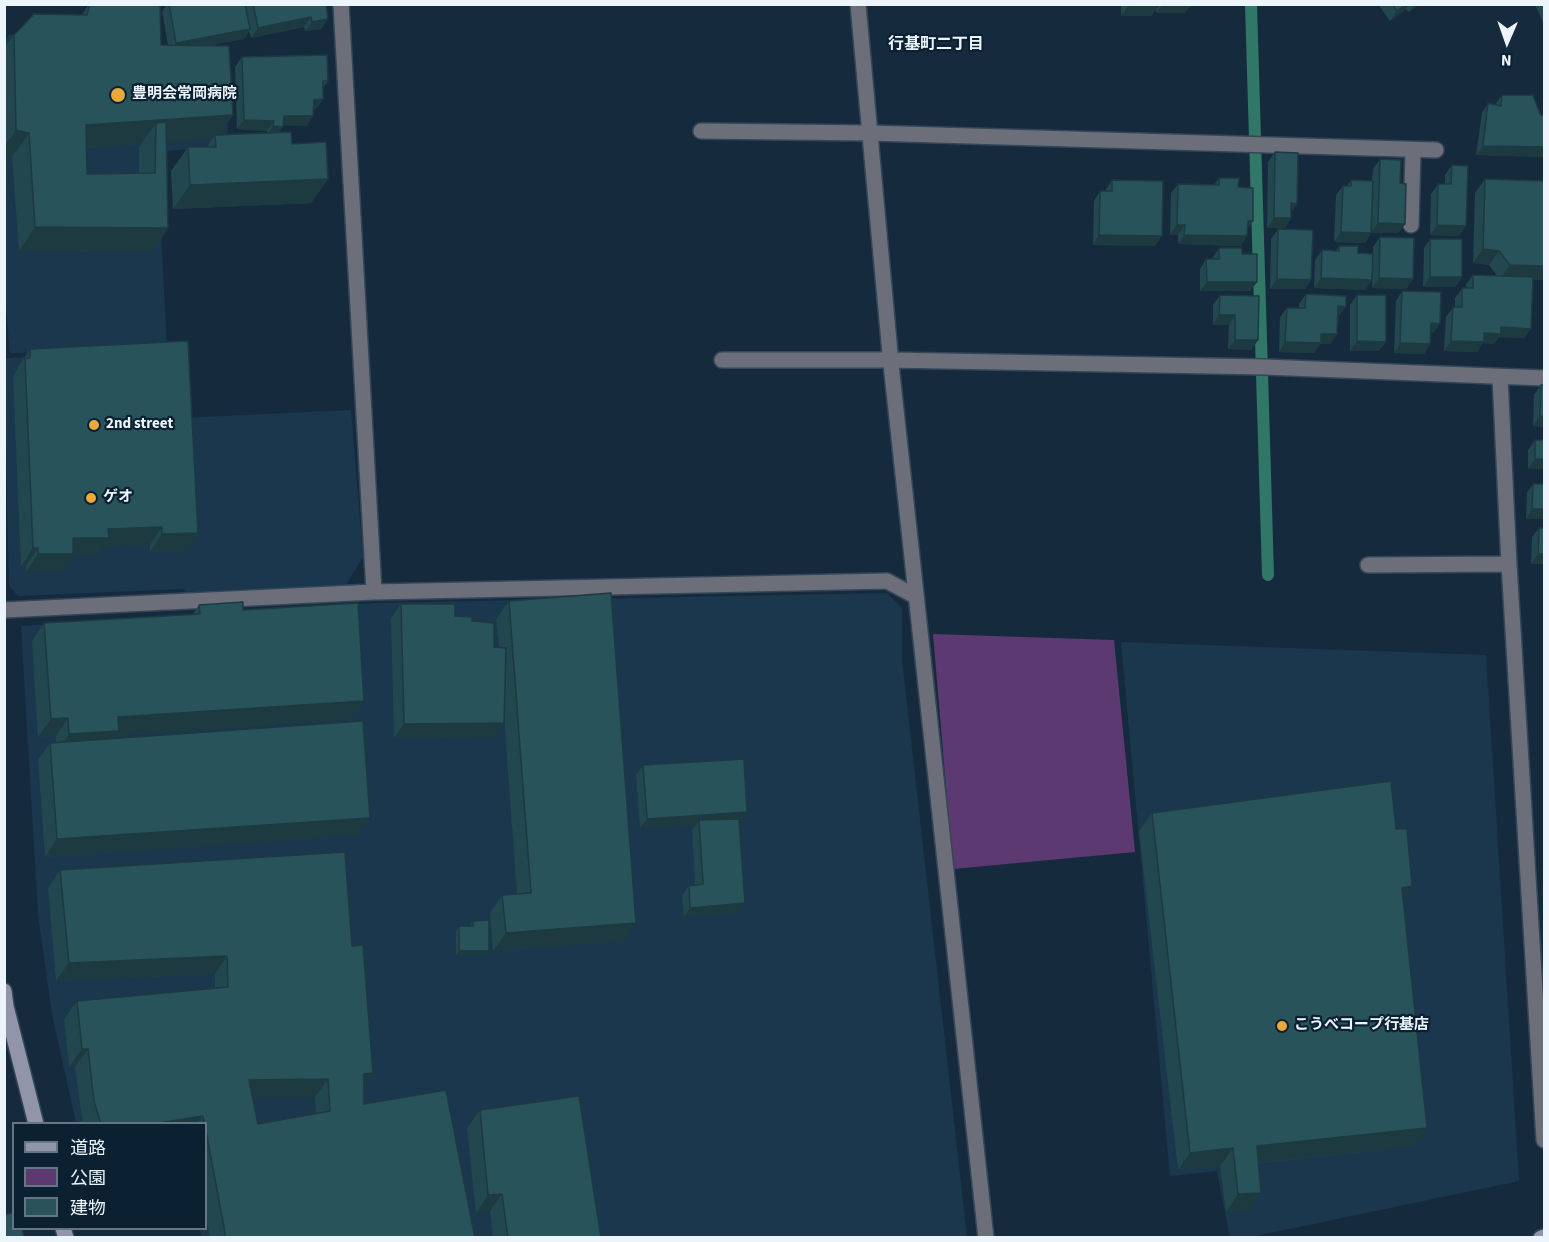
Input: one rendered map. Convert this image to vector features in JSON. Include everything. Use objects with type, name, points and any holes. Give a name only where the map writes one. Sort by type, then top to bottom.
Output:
[{"type":"main road","points":[[5,1001],[35,1122]]},
{"type":"street","points":[[340,4],[374,592]]},
{"type":"street","points":[[858,4],[890,360],[986,1238]]},
{"type":"street","points":[[701,131],[870,133],[1436,150]]},
{"type":"street","points":[[1411,225],[1413,150]]},
{"type":"street","points":[[722,360],[890,360],[1264,367],[1545,378]]},
{"type":"street","points":[[1500,377],[1509,564],[1545,1140]]},
{"type":"street","points":[[1368,566],[1509,564]]},
{"type":"street","points":[[4,610],[374,592],[887,581],[915,596]]},
{"type":"shaded area","points":[[153,8],[163,59],[227,55],[228,145],[157,152],[167,350],[10,353],[4,286],[4,40],[9,35]]},
{"type":"shaded area","points":[[179,353],[182,418],[351,410],[363,557],[346,585],[18,596],[9,586],[4,358]]},
{"type":"shaded area","points":[[887,593],[902,608],[902,660],[967,1237],[202,1237],[200,1230],[207,1230],[207,1122],[76,1122],[52,1014],[38,914],[21,626],[375,603]]},
{"type":"shaded area","points":[[1121,642],[1486,655],[1519,1181],[1251,1237],[1230,1238],[1217,1171],[1170,1176]]},
{"type":"green space","points":[[933,634],[1114,640],[1135,852],[953,869]]},
{"type":"building","points":[[90,4],[160,4],[161,45],[229,46],[233,115],[86,125],[87,174],[155,173],[156,123],[166,122],[168,228],[35,227],[29,133],[16,130],[14,35],[34,14],[87,15]]},
{"type":"building","points":[[169,4],[245,4],[250,29],[176,43]]},
{"type":"building","points":[[253,4],[326,4],[328,19],[312,22],[311,17],[258,28]]},
{"type":"building","points":[[1128,4],[1158,4],[1158,7],[1128,6]]},
{"type":"building","points":[[1392,4],[1406,4],[1397,11]]},
{"type":"building","points":[[327,55],[328,81],[323,81],[323,99],[314,100],[313,116],[284,116],[283,127],[273,126],[274,121],[244,120],[242,57]]},
{"type":"building","points":[[1502,95],[1533,95],[1540,114],[1545,117],[1545,147],[1483,146],[1488,103],[1501,106]]},
{"type":"building","points":[[291,132],[292,144],[326,142],[328,179],[190,185],[188,147],[216,147],[215,135]]},
{"type":"building","points":[[1275,152],[1298,153],[1297,204],[1291,203],[1291,218],[1274,218]]},
{"type":"building","points":[[1380,159],[1401,160],[1400,183],[1406,184],[1405,224],[1378,223]]},
{"type":"building","points":[[1452,165],[1468,166],[1466,226],[1437,225],[1438,184],[1451,184]]},
{"type":"building","points":[[1219,178],[1239,178],[1238,187],[1253,188],[1253,221],[1248,221],[1247,236],[1184,235],[1185,225],[1177,225],[1178,184],[1219,185]]},
{"type":"building","points":[[1485,179],[1545,181],[1545,266],[1510,265],[1499,251],[1483,249]]},
{"type":"building","points":[[1112,180],[1163,181],[1162,236],[1099,235],[1100,191],[1112,191]]},
{"type":"building","points":[[1351,180],[1373,181],[1371,233],[1341,232],[1343,186],[1351,186]]},
{"type":"building","points":[[1278,229],[1313,230],[1311,280],[1277,279]]},
{"type":"building","points":[[1380,237],[1414,238],[1413,279],[1379,278]]},
{"type":"building","points":[[1430,239],[1462,239],[1462,277],[1430,277]]},
{"type":"building","points":[[1339,246],[1358,246],[1358,253],[1373,254],[1372,280],[1321,278],[1322,250],[1339,251]]},
{"type":"building","points":[[1219,248],[1242,248],[1242,254],[1257,254],[1257,282],[1207,282],[1206,259],[1219,259]]},
{"type":"building","points":[[1473,275],[1533,277],[1531,329],[1501,327],[1501,334],[1484,333],[1484,342],[1451,341],[1453,307],[1462,307],[1462,288],[1473,288]]},
{"type":"building","points":[[1402,291],[1441,292],[1440,324],[1431,323],[1430,344],[1400,343]]},
{"type":"building","points":[[1306,294],[1346,296],[1346,307],[1338,306],[1337,334],[1321,334],[1321,343],[1285,342],[1287,308],[1305,308]]},
{"type":"building","points":[[1220,295],[1259,296],[1258,340],[1235,340],[1235,315],[1219,315]]},
{"type":"building","points":[[1357,295],[1386,295],[1386,342],[1357,341]]},
{"type":"building","points":[[188,341],[198,533],[162,534],[162,527],[108,529],[109,538],[73,538],[73,554],[38,554],[38,548],[33,548],[25,358],[30,358],[30,349]]},
{"type":"building","points":[[1541,385],[1545,385],[1545,417],[1540,416]]},
{"type":"building","points":[[1535,440],[1545,440],[1545,459],[1535,459]]},
{"type":"building","points":[[1533,484],[1545,484],[1545,509],[1532,509]]},
{"type":"building","points":[[1539,528],[1545,528],[1545,554],[1538,554]]},
{"type":"building","points":[[611,593],[636,923],[506,933],[502,895],[531,893],[509,601]]},
{"type":"building","points":[[243,602],[243,610],[358,603],[364,701],[118,717],[119,731],[69,734],[68,718],[51,719],[44,623],[200,614],[199,605]]},
{"type":"building","points":[[401,604],[455,604],[455,616],[472,617],[472,621],[494,623],[494,647],[506,648],[504,723],[404,724]]},
{"type":"building","points":[[363,721],[370,818],[57,839],[50,743]]},
{"type":"building","points":[[744,759],[747,812],[647,819],[643,765]]},
{"type":"building","name":"こうべコープ行基店","points":[[1391,781],[1396,829],[1407,829],[1412,886],[1402,888],[1427,1128],[1257,1146],[1261,1193],[1238,1194],[1233,1148],[1190,1153],[1152,813]]},
{"type":"building","points":[[739,819],[745,903],[690,908],[689,886],[703,884],[699,820]]},
{"type":"building","points":[[345,852],[352,946],[363,945],[373,1073],[364,1074],[364,1104],[446,1090],[475,1238],[226,1238],[207,1136],[207,1122],[204,1122],[203,1116],[166,1122],[100,1122],[94,1101],[88,1049],[82,1049],[77,1001],[228,987],[227,956],[69,963],[60,870]],"holes":[[[328,1079],[330,1111],[258,1124],[249,1080]]]},
{"type":"building","points":[[489,920],[489,951],[459,951],[459,926],[473,926],[473,921]]},
{"type":"building","points":[[579,1096],[601,1238],[508,1238],[502,1194],[488,1195],[480,1110]]},
{"type":"building","points":[[12,1213],[12,1230],[22,1230],[24,1238],[4,1238],[4,1215]]},
{"type":"waterway","points":[[1251,4],[1268,575]]},
{"type":"place","name":"豊明会常岡病院","points":[[118,95]]},
{"type":"place","name":"2nd street","points":[[94,425]]},
{"type":"place","name":"ゲオ","points":[[91,498]]},
{"type":"place","name":"こうべコープ行基店","points":[[1282,1026]]},
{"type":"district","name":"行基町二丁目","points":[[936,45]]}]
